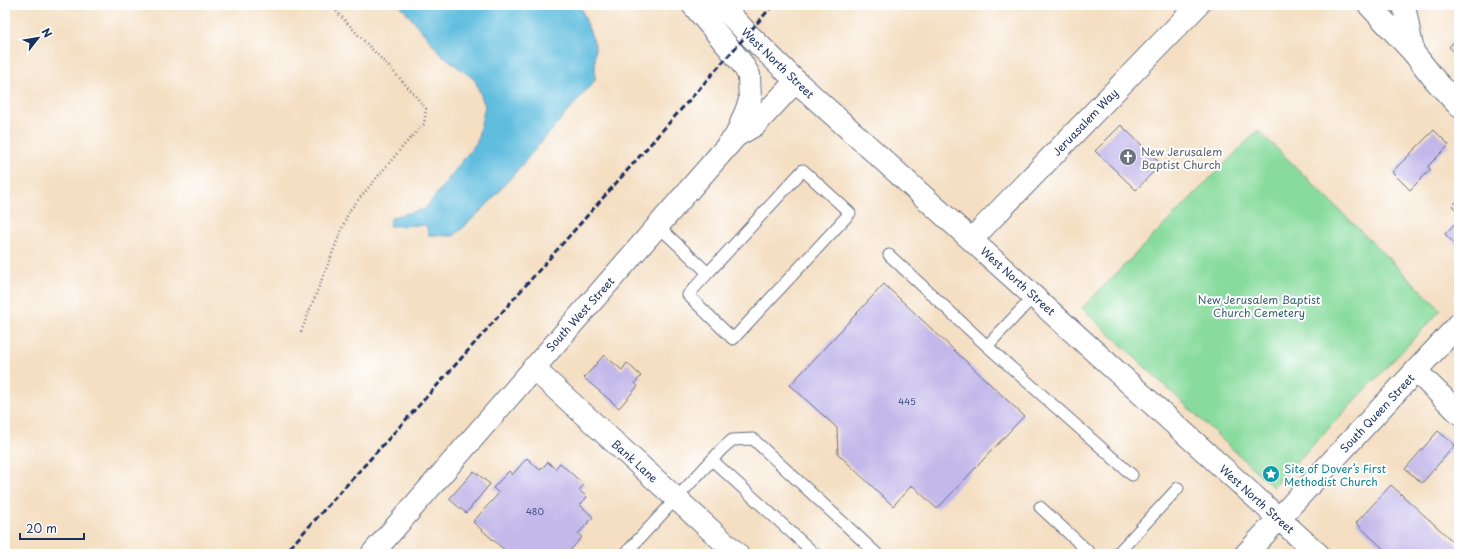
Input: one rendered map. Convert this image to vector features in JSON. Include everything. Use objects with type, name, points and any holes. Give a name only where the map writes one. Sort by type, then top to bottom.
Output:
[{"type":"street","points":[[693,5],[741,62],[749,75],[750,101],[736,136]]},
{"type":"street","name":"West North Street","points":[[720,5],[796,81],[1318,554]]},
{"type":"street","name":"Jeruasalem Way","points":[[972,239],[1198,5]]},
{"type":"street","points":[[1369,5],[1413,52],[1435,80],[1459,106]]},
{"type":"street","points":[[1404,5],[1413,52]]},
{"type":"street","name":"South West Street","points":[[372,554],[736,136],[755,125],[796,81]]},
{"type":"street","name":"South Queen Street","points":[[1246,554],[1459,324]]},
{"type":"street","name":"Bank Lane","points":[[533,368],[737,554]]},
{"type":"street","points":[[1416,371],[1459,413]]},
{"type":"lane","points":[[803,170],[850,213],[733,339],[688,295],[708,273],[803,170]]},
{"type":"lane","points":[[658,226],[708,273]]},
{"type":"lane","points":[[889,255],[987,346],[1132,476]]},
{"type":"lane","points":[[987,346],[1034,296]]},
{"type":"lane","points":[[625,554],[732,440],[753,439],[877,554]]},
{"type":"lane","points":[[712,460],[815,554]]},
{"type":"lane","points":[[1117,554],[1178,488]]},
{"type":"lane","points":[[1040,507],[1091,554]]},
{"type":"path","points":[[300,332],[349,211],[405,144],[424,124],[426,109],[407,85],[357,35],[331,5]]},
{"type":"green space","name":"New Jerusalem Baptist Church Cemetery","points":[[1258,130],[1441,310],[1273,487],[1082,308]]},
{"type":"water","points":[[400,5],[580,5],[595,45],[595,80],[488,204],[454,236],[429,235],[426,225],[389,226],[392,217],[425,209],[477,142],[485,106],[475,80],[441,54]]},
{"type":"building","points":[[1459,36],[1459,56],[1449,47]]},
{"type":"building","name":"New Jerusalem Baptist Church","points":[[1121,125],[1161,164],[1136,190],[1095,151]]},
{"type":"building","points":[[1434,130],[1449,145],[1428,166],[1430,170],[1410,190],[1392,172]]},
{"type":"building","points":[[1459,199],[1459,212],[1452,206]]},
{"type":"building","points":[[1459,219],[1459,248],[1445,234]]},
{"type":"building","points":[[884,284],[1024,416],[937,509],[912,485],[893,506],[838,454],[837,428],[790,385]]},
{"type":"building","points":[[604,355],[622,370],[627,363],[641,376],[635,383],[638,386],[619,408],[584,378]]},
{"type":"building","points":[[1438,431],[1455,445],[1422,483],[1405,469]]},
{"type":"building","points":[[527,458],[540,470],[548,462],[555,469],[560,463],[584,485],[579,490],[587,497],[580,505],[593,517],[578,534],[582,537],[567,554],[562,551],[560,554],[509,554],[473,522],[499,493],[493,488],[509,471],[512,475]]},
{"type":"building","points":[[474,471],[490,484],[466,513],[449,499]]},
{"type":"building","points":[[1391,485],[1459,547],[1459,554],[1389,554],[1356,523]]},
{"type":"railway","points":[[284,554],[451,370],[773,5]]},
{"type":"place","name":"New Jerusalem Baptist Church","points":[[1128,157]]},
{"type":"place","name":"Site of Dover’s First Methodist Church","points":[[1271,474]]}]
